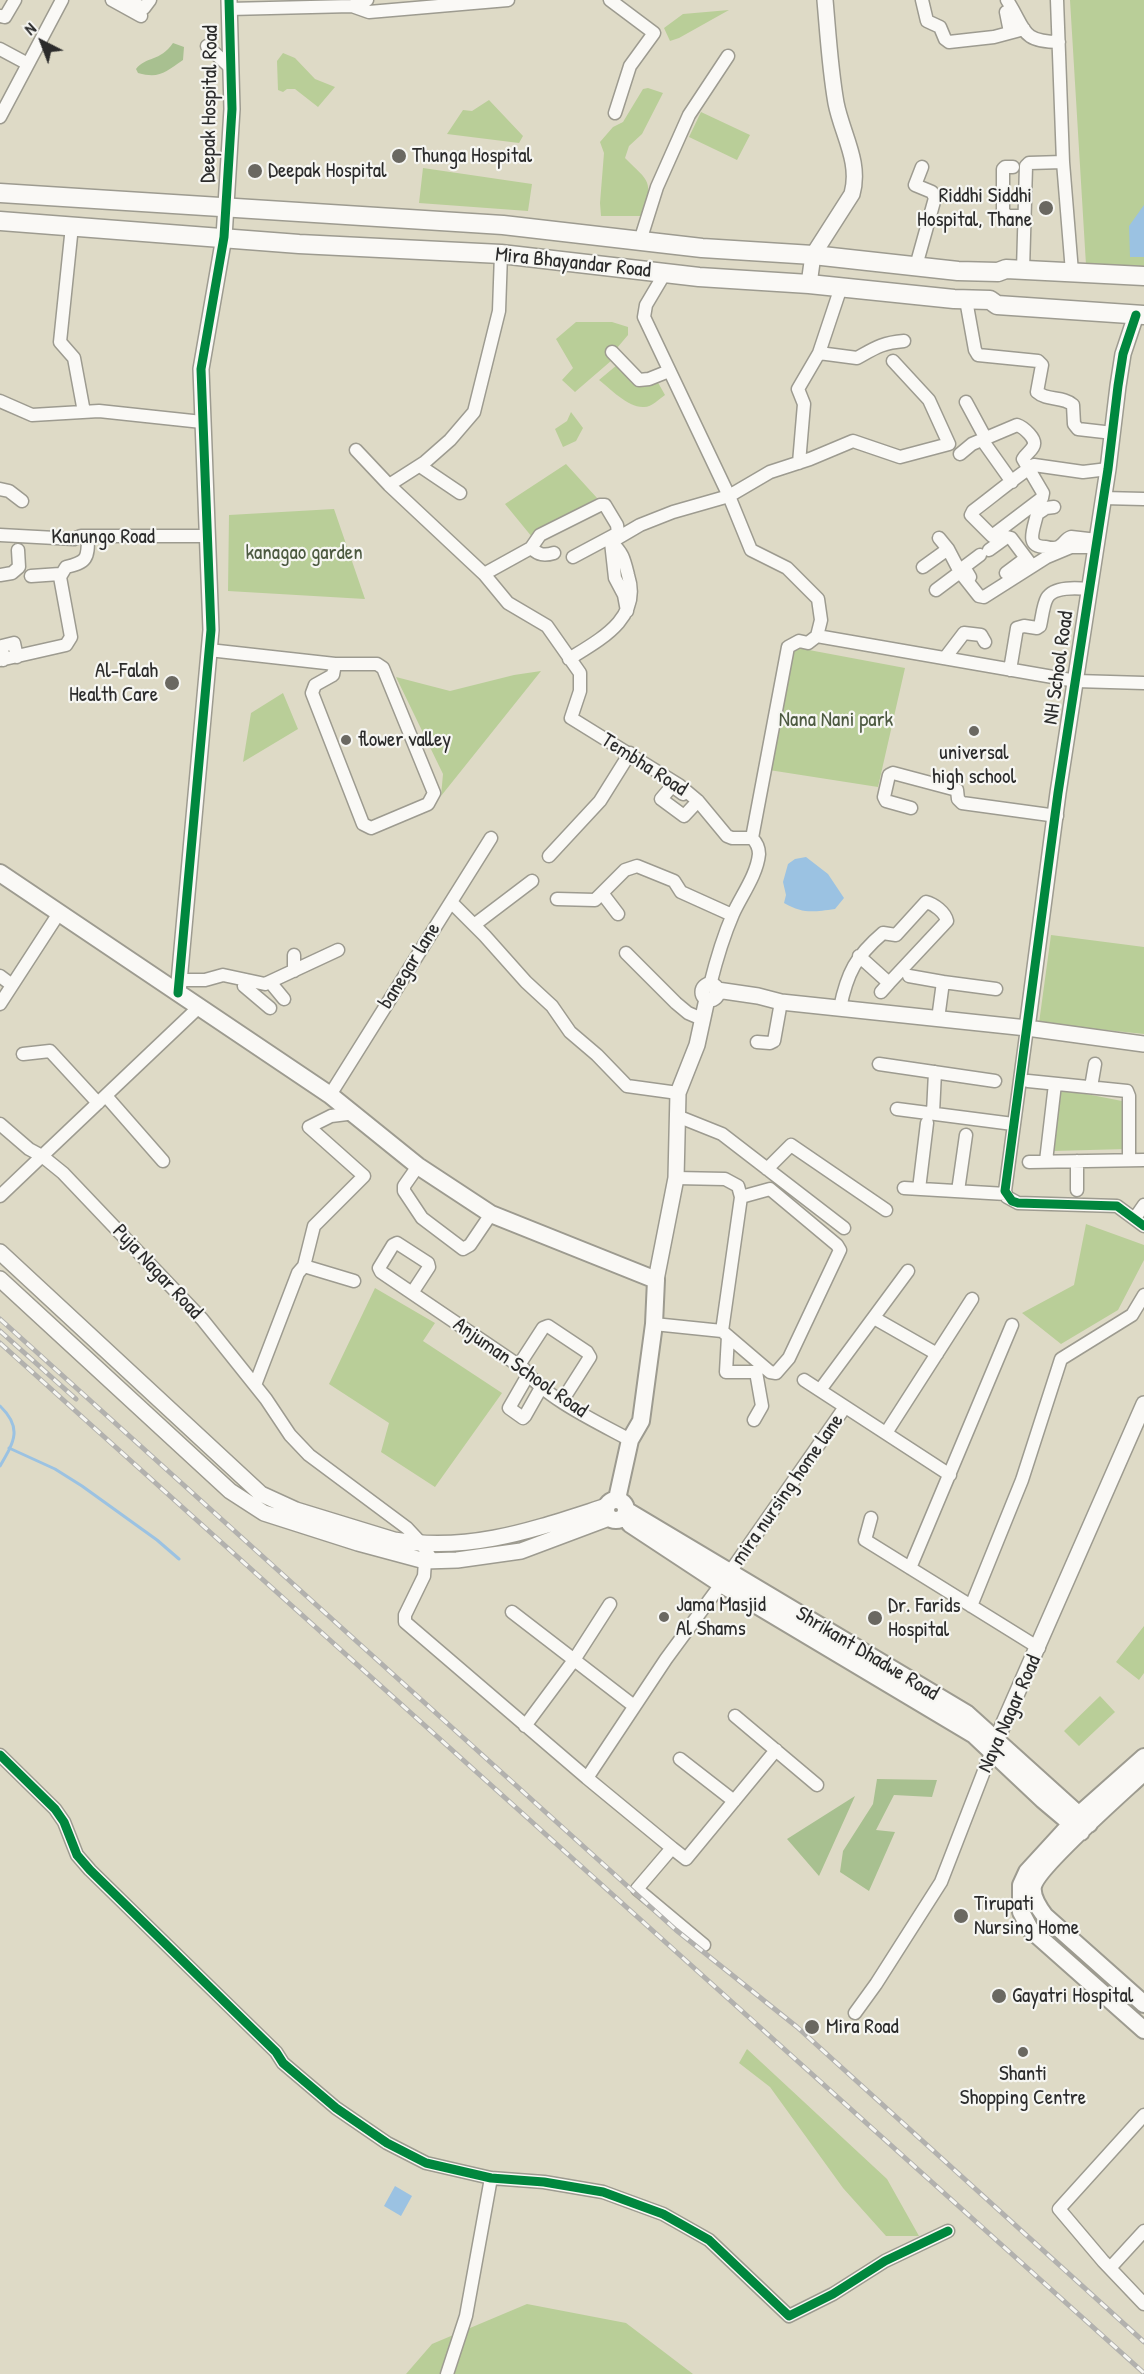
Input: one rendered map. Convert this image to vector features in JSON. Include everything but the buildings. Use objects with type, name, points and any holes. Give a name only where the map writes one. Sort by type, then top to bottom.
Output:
[{"type":"main road","name":"Mira Bhayandar Road","points":[[0,192],[503,225],[702,248],[813,255],[998,273],[1006,269],[1144,276]]},
{"type":"main road","name":"Mira Bhayandar Road","points":[[0,221],[299,244],[501,254],[665,273],[809,284],[966,300],[990,300],[997,305],[1141,313]]},
{"type":"main road","points":[[998,273],[1144,282]]},
{"type":"main road","points":[[0,873],[59,913],[179,986],[199,1007],[330,1095],[418,1166],[491,1214],[656,1280],[654,1324],[641,1421],[630,1440],[616,1510]]},
{"type":"main road","name":"Shrikant Dhadwe Road","points":[[616,1510],[726,1578],[966,1713],[994,1746],[1080,1821]]},
{"type":"main road","points":[[1144,1757],[1027,1872],[1021,1886],[1021,1912],[1026,1924],[1144,2030]]},
{"type":"main road","points":[[1144,1772],[1080,1821],[1037,1876],[1033,1888],[1036,1904],[1040,1909],[1144,2004]]},
{"type":"street","points":[[0,16],[5,17],[15,0]]},
{"type":"street","points":[[0,117],[62,0]]},
{"type":"street","points":[[112,0],[141,16]]},
{"type":"street","points":[[127,0],[144,8],[150,0]]},
{"type":"street","points":[[229,4],[368,4],[508,0]]},
{"type":"street","points":[[610,0],[654,33],[630,66],[615,113]]},
{"type":"street","points":[[809,284],[813,255],[852,194],[856,170],[837,106],[825,0]]},
{"type":"street","points":[[922,0],[927,21],[940,27],[945,39],[949,42],[994,37],[1024,29]]},
{"type":"street","points":[[1057,0],[1063,162],[1072,272]]},
{"type":"street","name":"Deepak Hospital Road","points":[[179,986],[211,630],[201,369],[224,237],[232,109],[229,4]]},
{"type":"street","points":[[1009,11],[1010,32]]},
{"type":"street","points":[[1009,11],[1028,36],[1040,42],[1059,42]]},
{"type":"street","points":[[207,46],[231,68]]},
{"type":"street","points":[[0,49],[28,64]]},
{"type":"street","points":[[640,241],[657,187],[689,115],[728,56]]},
{"type":"street","points":[[1023,270],[1026,166],[1029,163],[1063,162]]},
{"type":"street","points":[[1013,166],[1003,169],[1003,212],[1008,216],[1025,216]]},
{"type":"street","points":[[916,266],[935,198],[932,192],[915,185],[922,167]]},
{"type":"street","points":[[72,226],[60,342],[74,358],[84,412]]},
{"type":"street","points":[[389,485],[420,466],[450,440],[474,412],[499,311],[501,254]]},
{"type":"street","points":[[656,1280],[676,1178],[678,1093],[697,1045],[711,991],[716,958],[759,854],[757,843],[752,838],[789,647],[799,641],[808,643],[813,641],[821,620],[818,599],[787,568],[752,550],[729,496],[644,318],[646,305],[665,273]]},
{"type":"street","points":[[799,463],[804,404],[798,389],[819,353],[841,287]]},
{"type":"street","points":[[966,300],[975,350],[978,355],[1038,361],[1042,365],[1037,392],[1040,396],[1068,401],[1073,405],[1074,424],[1078,429],[1113,433]]},
{"type":"street","name":"NH School Road","points":[[1027,1028],[1123,354],[1141,313]]},
{"type":"street","points":[[819,353],[857,358],[886,342],[904,341]]},
{"type":"street","points":[[612,352],[639,380],[649,380],[669,371]]},
{"type":"street","points":[[356,450],[389,485],[484,574],[508,603],[547,626],[569,659],[625,617],[627,611],[624,595],[615,578],[611,542],[640,525],[673,512],[729,496],[770,471],[799,463],[853,441],[900,457],[949,444],[932,405],[893,361]]},
{"type":"street","points":[[0,401],[32,415],[99,411],[202,422]]},
{"type":"street","points":[[966,402],[986,440],[985,444],[1012,482]]},
{"type":"street","points":[[960,454],[972,444],[1017,425],[1021,426],[1034,443],[1023,459],[1028,468],[1043,493],[1042,498],[992,536],[971,515],[973,511],[1028,468],[1034,465],[1083,472],[1108,469]]},
{"type":"street","points":[[420,466],[460,493]]},
{"type":"street","points":[[0,489],[9,491],[22,501]]},
{"type":"street","points":[[1103,498],[1144,499]]},
{"type":"street","points":[[484,574],[531,548],[540,536],[600,505],[605,505],[617,525],[618,533],[573,557]]},
{"type":"street","points":[[1054,507],[1046,508],[1037,514],[1033,545],[1054,548],[1071,537],[1096,543]]},
{"type":"street","points":[[0,529],[76,532],[84,536],[87,555],[81,563],[66,567],[60,574],[30,576]]},
{"type":"street","name":"Kanungo Road","points":[[0,535],[74,539],[84,536],[206,536]]},
{"type":"street","points":[[1005,579],[999,580],[983,592],[964,570],[964,567],[1007,537],[1011,538],[1029,562]]},
{"type":"street","points":[[939,538],[948,549],[960,572],[979,596],[984,597],[1029,562],[1071,547],[1096,543]]},
{"type":"street","points":[[531,548],[544,556],[554,553]]},
{"type":"street","points":[[923,567],[948,549]]},
{"type":"street","points":[[0,578],[19,567],[18,550]]},
{"type":"street","points":[[936,590],[960,572]]},
{"type":"street","points":[[1,660],[66,645],[70,641],[60,574]]},
{"type":"street","points":[[1010,670],[1017,628],[1040,626],[1047,598],[1051,594],[1061,590],[1089,589]]},
{"type":"street","points":[[945,658],[964,633],[981,635],[985,642]]},
{"type":"street","points":[[816,636],[1076,681],[1144,683]]},
{"type":"street","points":[[209,650],[335,664],[377,664],[383,668],[434,793],[428,804],[371,828],[363,824],[312,693],[315,685],[333,675],[335,664]]},
{"type":"street","name":"Tembha Road","points":[[569,659],[580,673],[580,691],[571,718],[679,784],[726,836],[752,838]]},
{"type":"street","points":[[549,856],[600,801],[630,753]]},
{"type":"street","points":[[912,808],[886,801],[884,797],[889,775],[893,773],[957,790],[958,799],[962,803],[1057,816]]},
{"type":"street","name":"banegar lane","points":[[330,1095],[491,838]]},
{"type":"street","points":[[556,899],[595,900],[625,870],[637,866],[674,881],[681,892],[732,915]]},
{"type":"street","points":[[474,925],[532,881]]},
{"type":"street","points":[[602,893],[618,914]]},
{"type":"street","points":[[451,902],[526,982],[552,1006],[570,1032],[597,1054],[627,1086],[678,1093]]},
{"type":"street","points":[[840,1008],[849,973],[859,956],[865,948],[883,933],[896,934],[926,902],[932,903],[946,917],[947,921],[885,987],[859,956]]},
{"type":"street","points":[[0,1004],[59,913]]},
{"type":"street","points":[[179,986],[223,975],[243,982],[265,984],[338,950]]},
{"type":"street","points":[[626,953],[676,1003],[688,1013],[702,1019]]},
{"type":"street","points":[[294,955],[294,970]]},
{"type":"street","points":[[0,976],[12,985]]},
{"type":"street","points":[[909,976],[996,989]]},
{"type":"street","points":[[243,982],[270,1008]]},
{"type":"street","points":[[270,982],[284,999]]},
{"type":"street","points":[[938,1019],[943,982]]},
{"type":"street","points":[[711,991],[758,996],[781,1002],[1027,1028],[1144,1044]]},
{"type":"street","points":[[757,1042],[774,1041],[781,1002]]},
{"type":"street","points":[[0,1196],[199,1007]]},
{"type":"street","points":[[1006,1194],[1013,1124],[1027,1028]]},
{"type":"street","points":[[23,1054],[50,1051],[102,1099],[163,1161]]},
{"type":"street","points":[[879,1064],[995,1081]]},
{"type":"street","points":[[1091,1087],[1095,1064]]},
{"type":"street","points":[[919,1189],[935,1072]]},
{"type":"street","points":[[1028,1081],[1123,1090],[1128,1093],[1128,1160]]},
{"type":"street","points":[[1046,1161],[1055,1084]]},
{"type":"street","points":[[897,1108],[930,1118],[1013,1124]]},
{"type":"street","points":[[255,1385],[298,1273],[304,1266],[314,1226],[364,1176],[309,1127],[331,1116],[355,1113]]},
{"type":"street","points":[[677,1116],[722,1134],[844,1228]]},
{"type":"street","name":"Puja Nagar Road","points":[[0,1124],[29,1149],[63,1173],[202,1319],[255,1385],[290,1435],[309,1455],[407,1528],[422,1543],[428,1560]]},
{"type":"street","points":[[958,1191],[966,1135]]},
{"type":"street","points":[[767,1169],[791,1146],[886,1210]]},
{"type":"street","points":[[1029,1161],[1144,1160]]},
{"type":"street","points":[[1077,1161],[1077,1191]]},
{"type":"street","points":[[418,1166],[404,1186],[404,1191],[422,1218],[463,1250],[470,1245],[491,1214]]},
{"type":"street","points":[[676,1178],[725,1179],[738,1186],[741,1197],[725,1334],[726,1372],[756,1372],[762,1406],[754,1420]]},
{"type":"street","points":[[904,1188],[1006,1194],[1012,1201],[1018,1203],[1117,1206],[1139,1222],[1144,1205]]},
{"type":"street","points":[[654,1324],[725,1334],[771,1372],[776,1373],[789,1358],[840,1250],[770,1189],[741,1197]]},
{"type":"street","points":[[0,1252],[261,1494],[296,1510],[394,1540],[422,1543],[503,1538],[616,1510]]},
{"type":"street","points":[[304,1266],[354,1281]]},
{"type":"street","points":[[820,1390],[908,1271]]},
{"type":"street","points":[[0,1279],[236,1495],[264,1513],[358,1543],[428,1560],[457,1560],[520,1551],[616,1510]]},
{"type":"street","name":"Anjuman School Road","points":[[412,1293],[519,1365],[528,1375],[562,1401],[630,1440]]},
{"type":"street","points":[[971,1606],[1022,1480],[1061,1359],[1132,1315],[1144,1295]]},
{"type":"street","points":[[886,1433],[972,1299]]},
{"type":"street","points":[[874,1317],[937,1354]]},
{"type":"street","points":[[910,1568],[1012,1325]]},
{"type":"street","points":[[519,1365],[543,1328],[548,1326],[587,1352],[590,1357],[562,1401]]},
{"type":"street","points":[[528,1375],[509,1408],[510,1411],[523,1418],[542,1386]]},
{"type":"street","points":[[804,1380],[950,1475]]},
{"type":"street","name":"Naya Nagar Road","points":[[855,2013],[941,1882],[994,1746],[1039,1648],[1144,1404]]},
{"type":"street","name":"mira nursing home lane","points":[[587,1778],[634,1707],[845,1407]]},
{"type":"street","points":[[236,1495],[249,1483]]},
{"type":"street","points":[[871,1518],[865,1540],[1039,1648]]},
{"type":"street","points":[[428,1560],[424,1576],[405,1615],[405,1622],[525,1726],[686,1859],[776,1750]]},
{"type":"street","points":[[525,1726],[574,1660],[610,1604]]},
{"type":"street","points":[[512,1612],[634,1707]]},
{"type":"street","points":[[735,1716],[816,1785]]},
{"type":"street","points":[[0,1755],[55,1809],[64,1822],[77,1855],[90,1870],[276,2052],[283,2063],[336,2108],[387,2143],[426,2163],[491,2178],[544,2182],[603,2192],[663,2214],[709,2240],[789,2316],[833,2294],[885,2261],[948,2230]]},
{"type":"street","points":[[680,1759],[734,1801]]},
{"type":"street","points":[[672,1848],[637,1889],[704,1945]]},
{"type":"street","points":[[1144,2115],[1059,2209],[1144,2304]]},
{"type":"street","points":[[447,2374],[465,2316],[491,2178]]},
{"type":"street","points":[[1110,2268],[1144,2231]]},
{"type":"green space","points":[[1070,0],[1144,0],[1144,267],[1086,265]]},
{"type":"green space","points":[[729,10],[670,41],[664,28],[683,14]]},
{"type":"green space","points":[[173,43],[184,47],[183,60],[157,75],[138,73],[136,69],[140,65],[163,53]]},
{"type":"green space","points":[[283,53],[295,58],[315,79],[335,87],[318,107],[295,89],[287,89],[283,92],[278,90],[277,61]]},
{"type":"green space","points":[[648,88],[663,93],[642,134],[629,146],[625,158],[647,182],[648,195],[642,216],[601,216],[604,153],[600,142],[613,127],[623,122],[643,89]]},
{"type":"green space","points":[[489,100],[523,136],[519,143],[447,134],[463,110],[472,111]]},
{"type":"green space","points":[[701,112],[750,135],[737,160],[689,137]]},
{"type":"green space","points":[[423,168],[532,184],[528,211],[419,203]]},
{"type":"green space","points":[[576,322],[612,322],[628,327],[628,335],[617,348],[619,354],[575,392],[562,380],[573,368],[556,339]]},
{"type":"green space","points":[[617,365],[641,387],[656,379],[665,395],[647,407],[626,401],[599,380]]},
{"type":"green space","points":[[571,412],[583,428],[576,441],[563,447],[555,429],[567,421]]},
{"type":"green space","points":[[566,464],[597,498],[532,537],[505,504]]},
{"type":"green space","name":"kanagao garden","points":[[334,509],[365,599],[228,591],[229,515]]},
{"type":"green space","name":"Nana Nani park","points":[[793,647],[905,668],[878,787],[769,770]]},
{"type":"green space","points":[[541,671],[441,796],[443,774],[396,677],[450,691],[514,675]]},
{"type":"green space","points":[[283,693],[298,729],[243,762],[251,713]]},
{"type":"green space","points":[[1051,935],[1144,947],[1144,1034],[1039,1023]]},
{"type":"green space","points":[[1061,1089],[1127,1102],[1126,1149],[1053,1151]]},
{"type":"green space","points":[[1086,1224],[1144,1245],[1144,1260],[1118,1310],[1061,1344],[1022,1313],[1074,1285]]},
{"type":"green space","points":[[375,1288],[435,1323],[423,1341],[502,1393],[435,1487],[381,1452],[389,1423],[329,1384]]},
{"type":"green space","points":[[1144,1626],[1144,1673],[1139,1680],[1116,1662]]},
{"type":"green space","points":[[1100,1696],[1115,1712],[1079,1746],[1064,1731]]},
{"type":"green space","points":[[877,1779],[937,1780],[932,1797],[894,1795],[876,1830],[895,1832],[869,1891],[840,1872],[843,1851],[873,1804]]},
{"type":"green space","points":[[855,1796],[819,1876],[787,1839]]},
{"type":"green space","points":[[747,2049],[887,2179],[919,2236],[886,2236],[843,2188],[770,2087],[739,2063]]},
{"type":"green space","points":[[527,2304],[626,2323],[693,2374],[406,2374],[432,2344]]},
{"type":"water","points":[[1144,205],[1144,257],[1130,257],[1129,226]]},
{"type":"water","points":[[806,857],[828,874],[844,898],[835,909],[808,911],[784,903],[786,895],[783,882],[788,864],[795,859]]},
{"type":"water","points":[[395,2186],[412,2196],[401,2216],[384,2206]]},
{"type":"waterway","points":[[0,1406],[12,1421],[14,1428],[12,1442],[0,1466]]},
{"type":"waterway","points":[[9,1448],[55,1469],[82,1486],[157,1540],[179,1559]]},
{"type":"railway","points":[[0,1319],[676,1930],[797,2027],[1144,2342]]},
{"type":"railway","points":[[0,1331],[76,1399]]},
{"type":"railway","points":[[0,1343],[1144,2373]]},
{"type":"cycle path","points":[[178,993],[211,630],[201,369],[224,237],[232,109],[229,0]]},
{"type":"cycle path","points":[[1136,315],[1123,354],[1118,386],[1108,469],[1058,793],[1005,1191],[1012,1201],[1018,1203],[1117,1206],[1144,1226]]},
{"type":"cycle path","points":[[0,1755],[55,1809],[64,1822],[77,1855],[90,1870],[276,2052],[283,2063],[336,2108],[387,2143],[426,2163],[491,2178],[544,2182],[603,2192],[663,2214],[709,2240],[789,2316],[833,2294],[885,2261],[948,2231]]},
{"type":"place","name":"Thunga Hospital","points":[[399,156]]},
{"type":"place","name":"Deepak Hospital","points":[[255,171]]},
{"type":"place","name":"Riddhi Siddhi Hospital, Thane","points":[[1046,208]]},
{"type":"place","name":"Al-Falah Health Care","points":[[172,683]]},
{"type":"place","name":"universal high school","points":[[974,731]]},
{"type":"place","name":"flower valley","points":[[346,740]]},
{"type":"place","name":"Jama Masjid Al Shams","points":[[664,1617]]},
{"type":"place","name":"Dr. Farids Hospital","points":[[875,1618]]},
{"type":"place","name":"Tirupati Nursing Home","points":[[961,1916]]},
{"type":"place","name":"Gayatri Hospital","points":[[999,1996]]},
{"type":"place","name":"Mira Road","points":[[812,2027]]},
{"type":"place","name":"Shanti Shopping Centre","points":[[1023,2052]]}]
